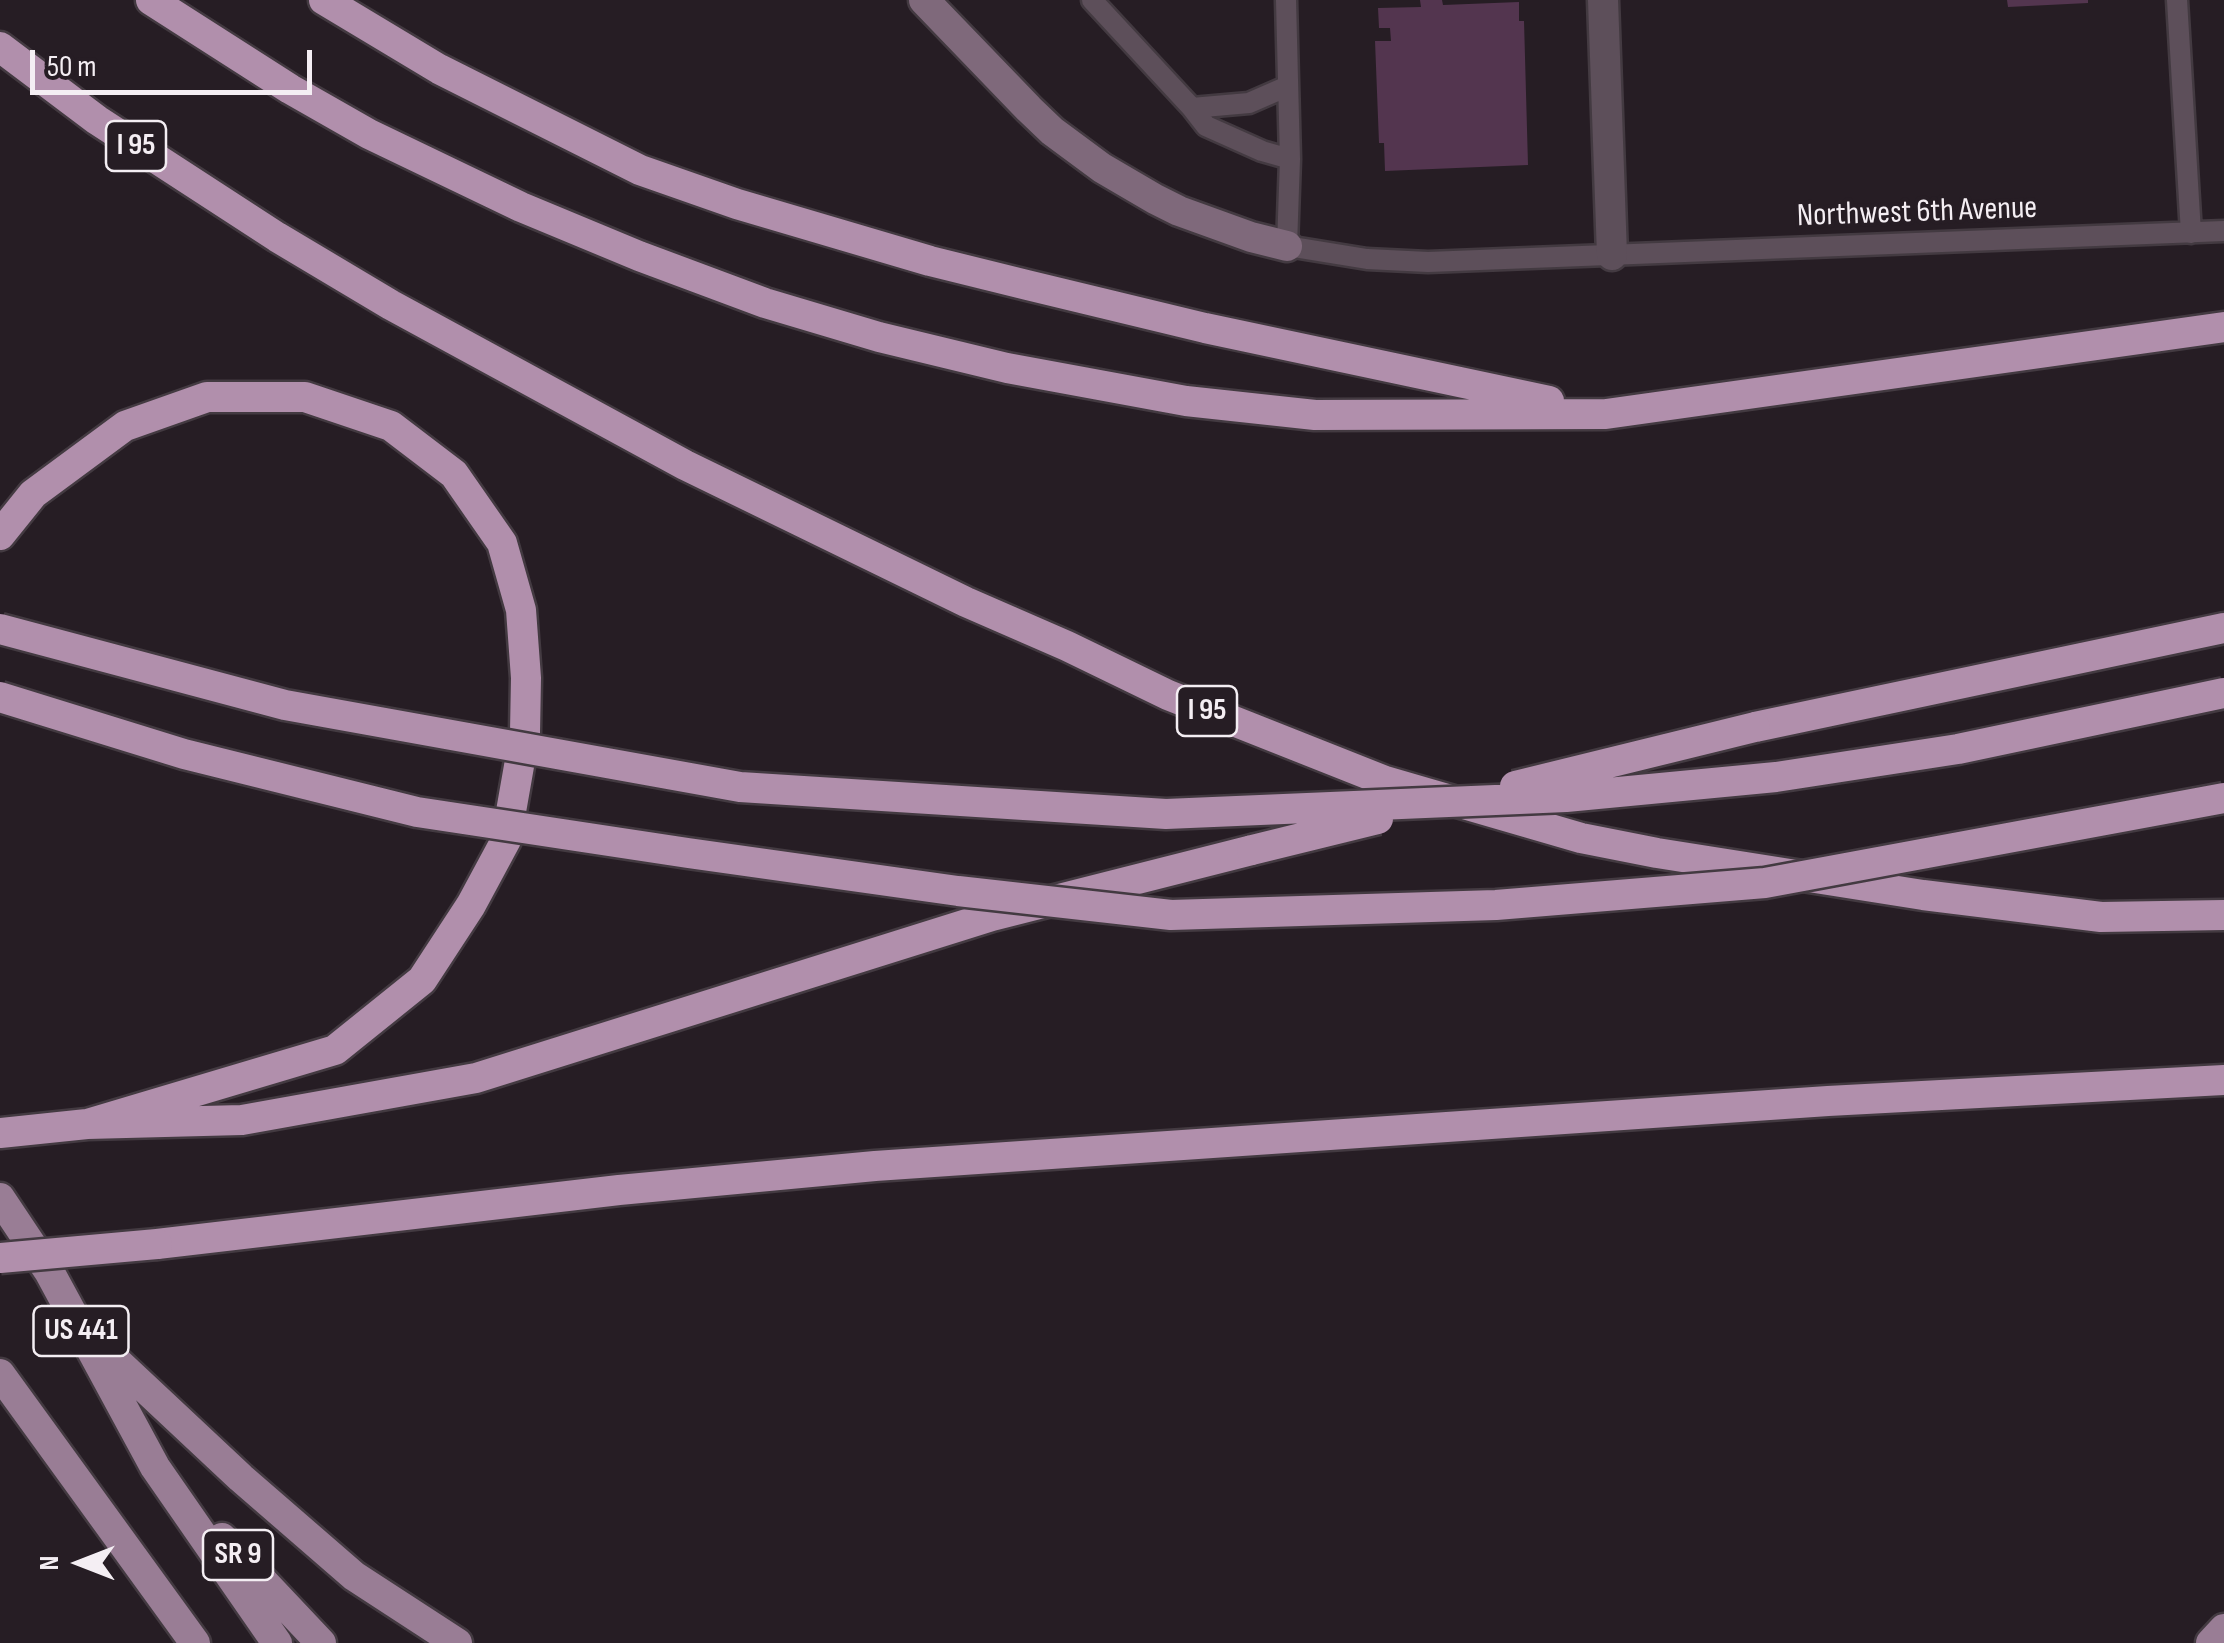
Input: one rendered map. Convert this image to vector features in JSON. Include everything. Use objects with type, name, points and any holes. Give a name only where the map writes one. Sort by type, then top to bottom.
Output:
[{"type":"highway","points":[[151,0],[326,111],[447,174],[638,256],[765,304],[860,332],[961,358],[1186,401],[1315,415],[1606,414],[2224,328]]},
{"type":"highway","points":[[324,0],[438,69],[640,170],[737,204],[930,261],[1205,328],[1606,414]]},
{"type":"highway","name":"I 95","points":[[0,47],[96,120],[277,237],[407,314],[668,456],[858,551],[1168,695],[1367,774],[1581,838],[1657,853],[1923,895],[2102,917],[2224,915]]},
{"type":"highway","points":[[0,535],[34,494],[125,426],[207,397],[305,397],[391,426],[454,474],[502,542],[521,610],[526,732],[506,840],[471,906],[422,980],[335,1050],[86,1124]]},
{"type":"highway","points":[[0,1133],[86,1124],[242,1120],[476,1078],[992,916],[1755,728],[2224,628]]},
{"type":"highway","points":[[0,629],[285,705],[740,787],[1166,814],[1566,797],[1776,776],[1958,749],[2224,693]]},
{"type":"highway","points":[[0,697],[184,754],[417,812],[958,891],[1171,914],[1496,905],[1765,883],[2224,798]]},
{"type":"highway","points":[[0,1258],[875,1166],[1828,1100],[2224,1080]]},
{"type":"main road","name":"US 441","points":[[0,1198],[50,1273],[155,1468],[277,1643]]},
{"type":"main road","points":[[78,1326],[241,1478],[354,1576],[457,1643]]},
{"type":"main road","name":"US 441","points":[[0,1374],[194,1643]]},
{"type":"main road","name":"SR 9","points":[[155,1468],[322,1643]]},
{"type":"main road","points":[[2211,1643],[2224,1629]]},
{"type":"street","points":[[924,0],[1029,109],[1102,168],[1179,211],[1287,246]]},
{"type":"street","points":[[1603,0],[1612,255]]},
{"type":"lane","points":[[1092,0],[1206,126],[1290,159]]},
{"type":"lane","points":[[1286,0],[1290,159],[1287,246]]},
{"type":"lane","points":[[2177,0],[2191,233]]},
{"type":"lane","points":[[1192,108],[1249,103],[1288,86]]},
{"type":"lane","name":"Northwest 6th Avenue","points":[[1287,246],[1397,261],[1460,261],[2224,231]]},
{"type":"building","points":[[1420,0],[1442,0],[1443,5],[1519,2],[1519,21],[1524,21],[1528,165],[1385,171],[1384,143],[1379,143],[1375,41],[1391,41],[1390,28],[1379,28],[1378,8],[1421,7]]},
{"type":"building","points":[[2007,0],[2088,0],[2088,3],[2008,7]]}]
